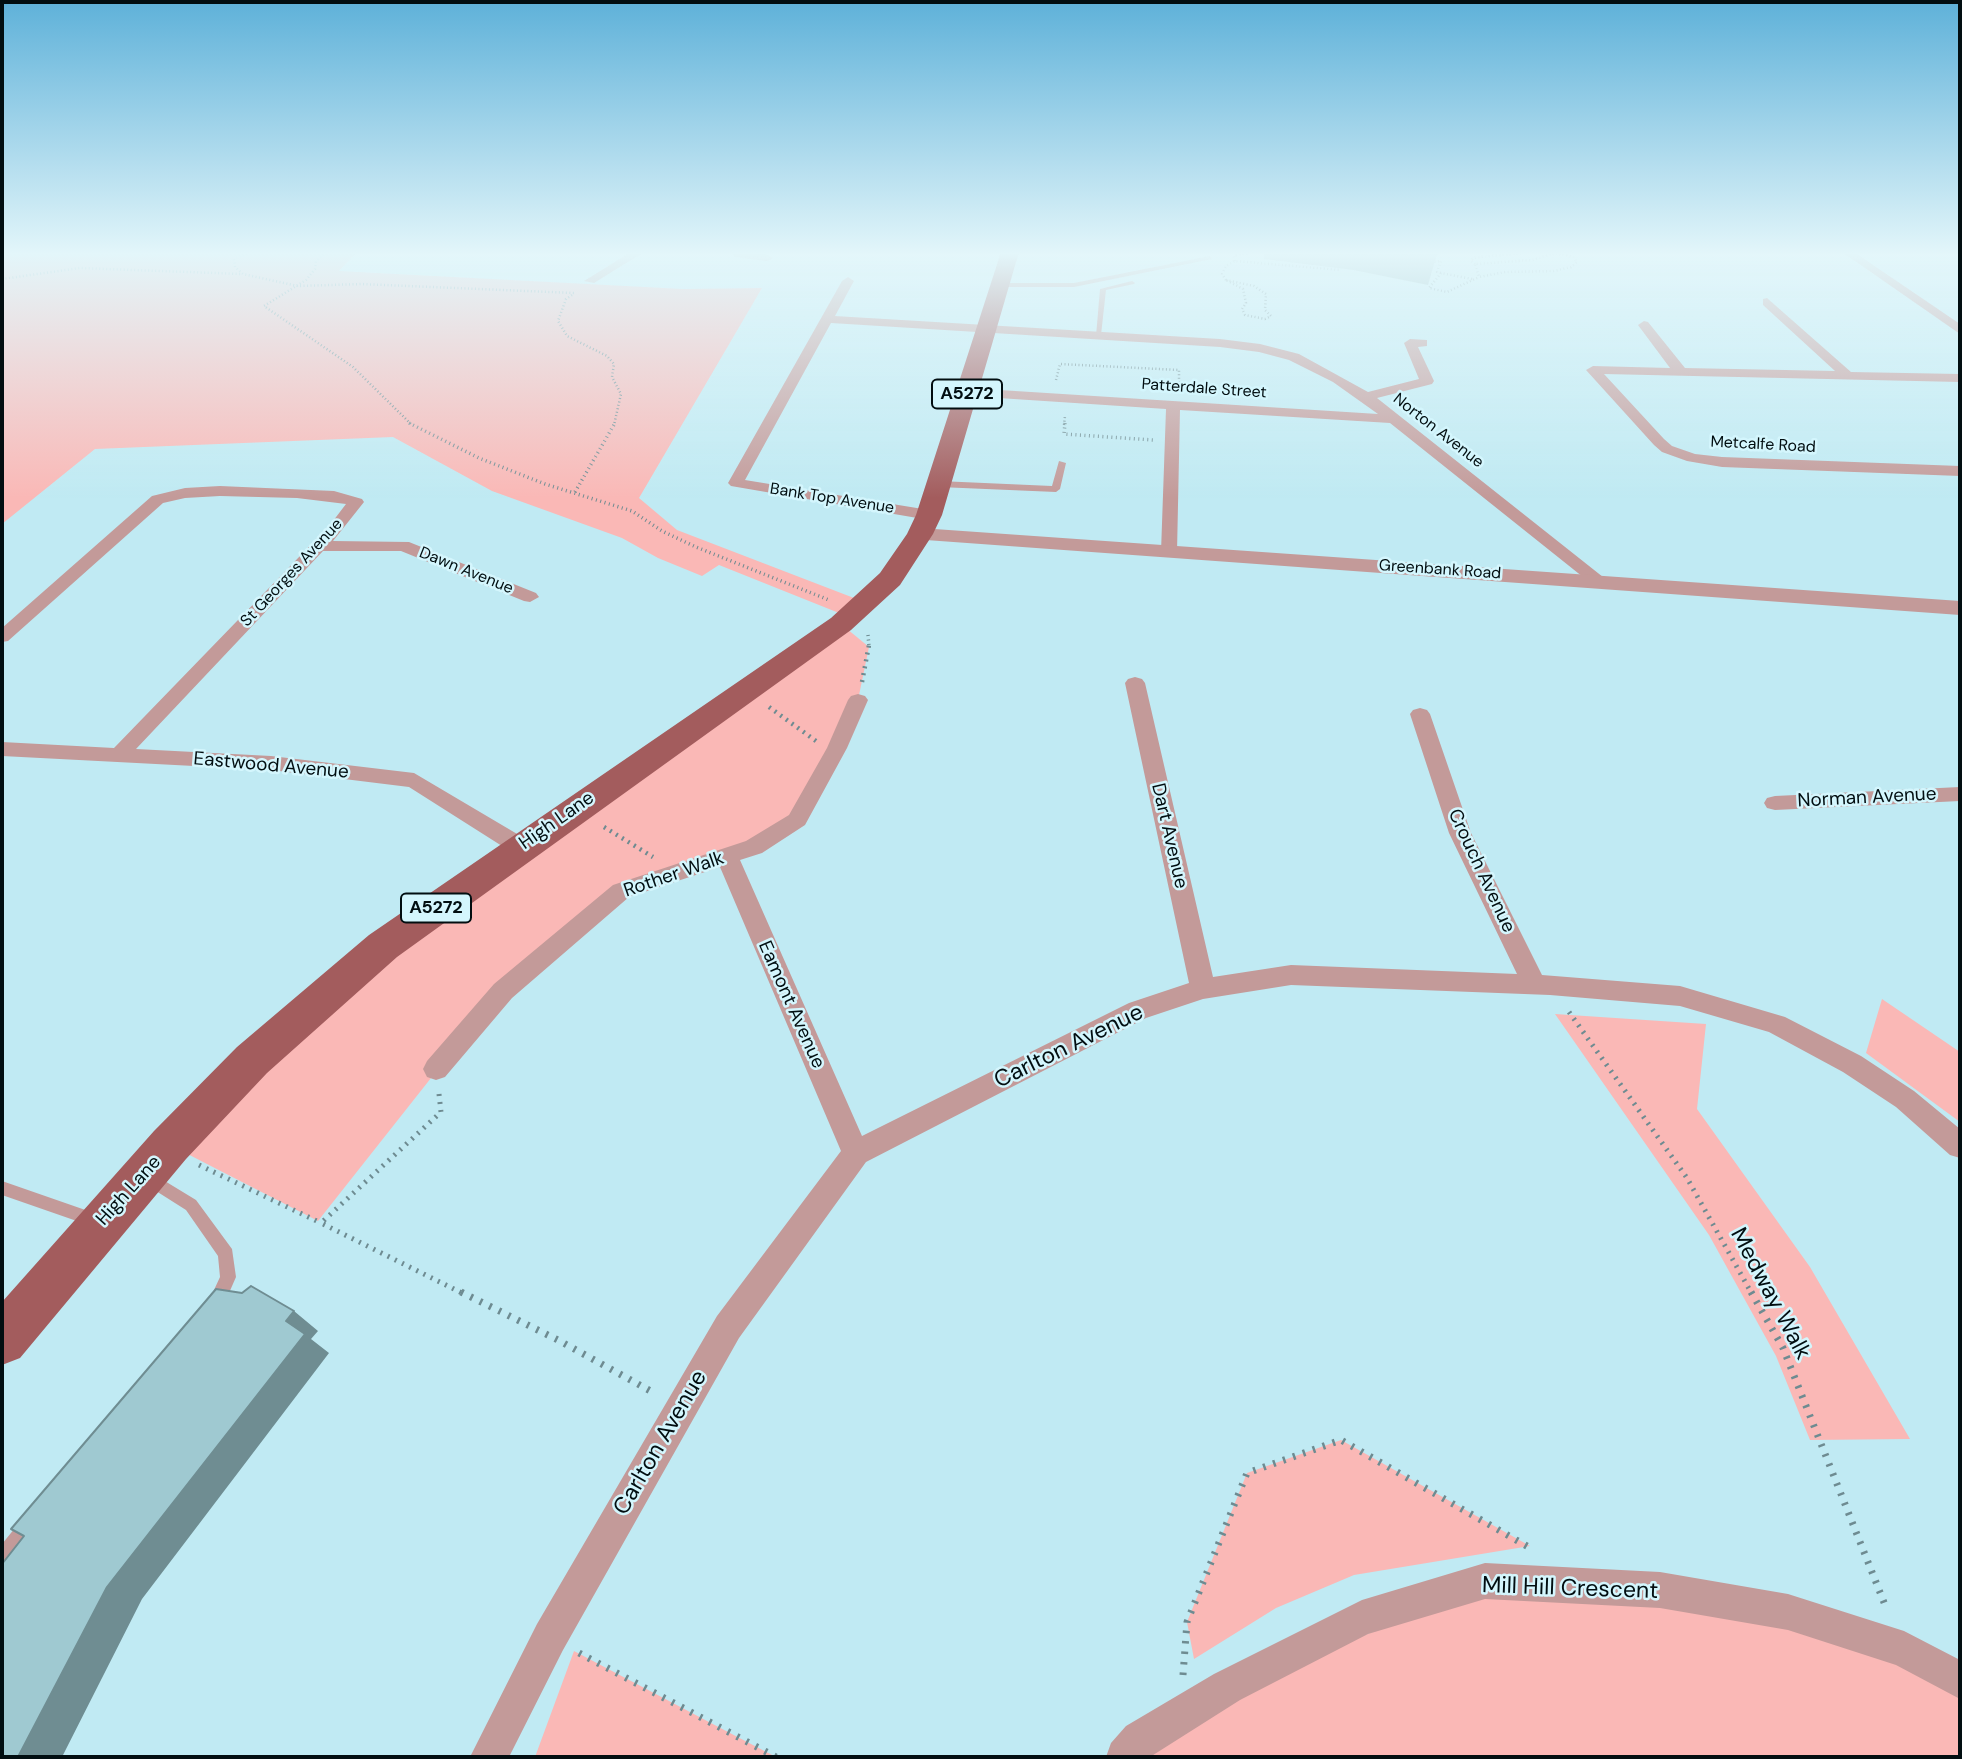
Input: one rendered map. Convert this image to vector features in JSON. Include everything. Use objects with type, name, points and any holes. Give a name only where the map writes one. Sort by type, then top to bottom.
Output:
[{"type":"main road","name":"High Lane","points":[[2,1339],[101,1222],[252,1060],[383,946],[521,846],[841,624],[890,579],[924,525],[985,334]]},
{"type":"street","name":"Bank Top Avenue","points":[[820,334],[736,483],[924,525]]},
{"type":"street","name":"Norton Avenue","points":[[1081,334],[1220,343],[1260,348],[1294,357],[1338,379],[1366,397],[1599,581]]},
{"type":"street","points":[[1651,334],[1680,371]]},
{"type":"street","points":[[1802,334],[1847,375]]},
{"type":"street","points":[[1366,397],[1427,382],[1410,343],[1422,343]]},
{"type":"street","points":[[1598,376],[1593,370],[1960,378]]},
{"type":"street","name":"Metcalfe Road","points":[[1598,376],[1667,449],[1692,458],[1722,462],[1960,471]]},
{"type":"street","name":"Patterdale Street","points":[[968,392],[1395,419]]},
{"type":"street","points":[[1169,552],[1172,441],[1177,405]]},
{"type":"street","name":"St Georges Avenue","points":[[2,637],[158,499],[185,494],[246,492],[334,496],[356,502],[319,546],[119,755]]},
{"type":"street","name":"Greenbank Road","points":[[924,525],[1169,552],[1960,608]]},
{"type":"street","name":"Dawn Avenue","points":[[319,546],[403,546],[530,597]]},
{"type":"street","name":"Dart Avenue","points":[[1135,682],[1203,989]]},
{"type":"street","name":"Rother Walk","points":[[436,1069],[503,991],[621,891],[754,847],[797,820],[834,753],[858,699]]},
{"type":"street","name":"Crouch Avenue","points":[[1420,714],[1460,833],[1543,985]]},
{"type":"street","name":"Eastwood Avenue","points":[[2,749],[271,763],[415,780],[521,846]]},
{"type":"street","name":"Norman Avenue","points":[[1775,803],[1960,794]]},
{"type":"street","name":"Eamont Avenue","points":[[727,856],[856,1153]]},
{"type":"street","name":"Carlton Avenue","points":[[489,1757],[550,1637],[728,1327],[856,1153],[1138,1010],[1203,989],[1291,975],[1543,985],[1680,996],[1776,1024],[1863,1071],[1905,1099],[1960,1146]]},
{"type":"street","name":"Mill Hill Crescent","points":[[1125,1757],[1140,1740],[1227,1687],[1362,1618],[1485,1581],[1660,1590],[1788,1612],[1903,1649],[1960,1680]]},
{"type":"lane","points":[[939,484],[1056,489],[1062,463]]},
{"type":"lane","points":[[155,1162],[191,1205],[226,1254],[228,1277],[216,1303],[207,1313]]},
{"type":"lane","points":[[2,1188],[101,1222]]},
{"type":"lane","points":[[2,1558],[37,1516]]},
{"type":"path","points":[[304,334],[353,368],[408,423],[479,458],[545,484],[632,511],[662,531],[696,547],[861,607],[869,647],[858,699]]},
{"type":"path","points":[[566,334],[607,356],[614,364],[612,377],[621,394],[616,422],[575,492]]},
{"type":"path","points":[[1052,397],[1060,365],[1179,370],[1177,405]]},
{"type":"path","points":[[1067,398],[1064,434],[1172,441]]},
{"type":"path","points":[[746,690],[834,753]]},
{"type":"path","points":[[575,809],[677,872]]},
{"type":"path","name":"Medway Walk","points":[[1543,985],[1687,1178],[1783,1348],[1903,1649]]},
{"type":"path","points":[[321,1223],[441,1112],[436,1069]]},
{"type":"path","points":[[155,1162],[321,1223],[558,1340],[682,1408]]},
{"type":"path","points":[[1181,1714],[1187,1622],[1247,1473],[1341,1440],[1541,1554]]},
{"type":"path","points":[[550,1637],[776,1757]]},
{"type":"shaded area","points":[[2,334],[735,334],[639,498],[677,530],[867,603],[849,617],[719,565],[702,576],[658,558],[622,538],[492,491],[393,437],[95,449],[2,524]]},
{"type":"shaded area","points":[[841,624],[869,647],[858,700],[797,820],[754,847],[621,891],[465,1035],[318,1221],[170,1145],[252,1060]]},
{"type":"shaded area","points":[[1882,999],[1960,1052],[1960,1122],[1866,1053]]},
{"type":"shaded area","points":[[1555,1014],[1706,1024],[1697,1109],[1810,1267],[1910,1439],[1810,1440],[1776,1356],[1709,1235]]},
{"type":"shaded area","points":[[1341,1440],[1530,1546],[1354,1575],[1276,1608],[1194,1659],[1187,1622],[1247,1473]]},
{"type":"shaded area","points":[[1505,1582],[1660,1590],[1904,1649],[1960,1679],[1960,1757],[1125,1757],[1140,1740],[1227,1687]]},
{"type":"shaded area","points":[[574,1651],[728,1732],[776,1757],[535,1757]]},
{"type":"building","points":[[251,1286],[294,1311],[286,1321],[305,1334],[107,1587],[18,1757],[2,1757],[2,1564],[24,1536],[11,1529],[216,1289],[242,1293]]}]
